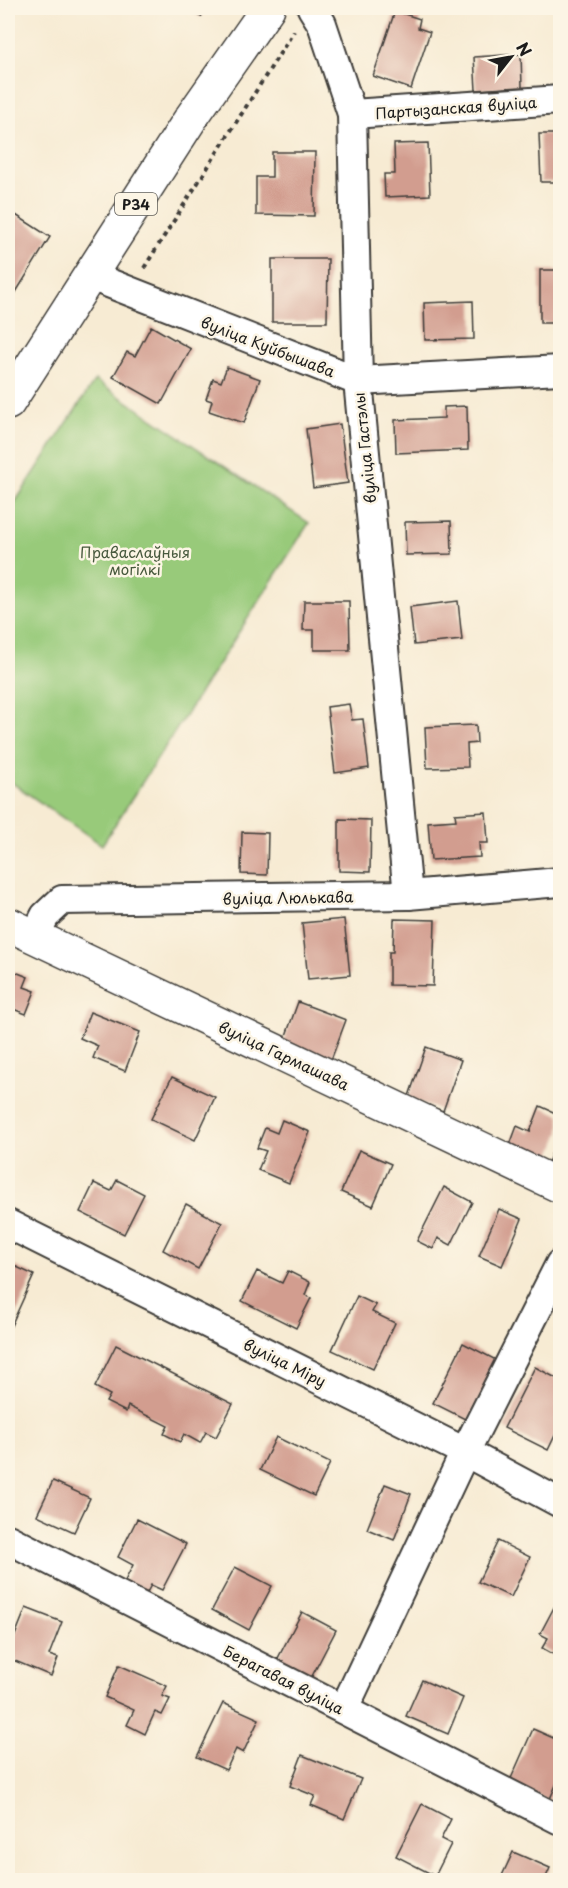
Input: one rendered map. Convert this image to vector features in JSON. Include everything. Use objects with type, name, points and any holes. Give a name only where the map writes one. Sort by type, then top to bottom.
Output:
[{"type":"main road","name":"Р34","points":[[8,404],[191,118],[268,8]]},
{"type":"main road","name":"вуліца Гармашава","points":[[21,931],[561,1186]]},
{"type":"street","name":"вуліца Гастэлы","points":[[304,17],[322,24],[352,114],[358,381],[408,895]]},
{"type":"street","name":"Партызанская вуліца","points":[[352,114],[561,100]]},
{"type":"street","name":"вуліца Куйбышава","points":[[91,276],[358,381],[561,370]]},
{"type":"street","name":"вуліца Люлькава","points":[[21,931],[45,916],[62,900],[408,895],[561,882]]},
{"type":"street","name":"вуліца Міру","points":[[8,1224],[465,1452],[561,1503]]},
{"type":"street","points":[[344,1709],[465,1452],[561,1264]]},
{"type":"street","name":"Берагавая вуліца","points":[[8,1539],[561,1820]]},
{"type":"path","points":[[129,291],[304,17]]},
{"type":"green space","name":"Праваслаўныя могілкі","points":[[95,380],[309,523],[102,845],[8,780],[8,513]]},
{"type":"building","points":[[185,8],[206,8],[201,17]]},
{"type":"building","points":[[395,11],[420,19],[418,28],[430,32],[411,89],[373,76]]},
{"type":"building","points":[[521,54],[522,87],[476,90],[474,57]]},
{"type":"building","points":[[539,134],[560,134],[560,193],[556,193],[556,182],[541,182]]},
{"type":"building","points":[[428,143],[430,195],[385,197],[384,174],[395,174],[394,144]]},
{"type":"building","points":[[272,152],[315,152],[314,216],[256,215],[256,177],[272,177]]},
{"type":"building","points":[[8,210],[50,237],[8,305]]},
{"type":"building","points":[[272,259],[328,259],[327,322],[272,322]]},
{"type":"building","points":[[540,270],[560,270],[560,323],[540,323]]},
{"type":"building","points":[[473,301],[474,339],[425,340],[424,303]]},
{"type":"building","points":[[151,326],[191,349],[161,404],[113,377],[127,352],[135,356]]},
{"type":"building","points":[[227,367],[260,379],[244,423],[209,411],[212,401],[206,399],[213,379],[221,382]]},
{"type":"building","points":[[467,406],[468,450],[396,453],[395,420],[444,418],[444,407]]},
{"type":"building","points":[[560,414],[560,464],[559,464],[555,415]]},
{"type":"building","points":[[340,424],[348,483],[313,488],[306,429]]},
{"type":"building","points":[[451,521],[452,554],[406,555],[405,522]]},
{"type":"building","points":[[304,601],[349,601],[350,650],[314,650],[314,630],[303,630]]},
{"type":"building","points":[[458,601],[462,640],[414,645],[410,607]]},
{"type":"building","points":[[349,704],[352,720],[363,719],[369,768],[335,773],[327,707]]},
{"type":"building","points":[[476,725],[477,743],[467,744],[468,767],[427,768],[425,727]]},
{"type":"building","points":[[486,812],[488,843],[479,843],[480,857],[431,860],[428,822],[456,820],[455,814]]},
{"type":"building","points":[[339,819],[371,820],[370,872],[339,871]]},
{"type":"building","points":[[242,832],[268,833],[267,875],[241,874]]},
{"type":"building","points":[[344,919],[350,975],[308,979],[302,923]]},
{"type":"building","points":[[394,919],[435,920],[433,986],[389,985],[389,952],[393,952]]},
{"type":"building","points":[[8,969],[28,977],[24,987],[35,991],[26,1014],[8,1007]]},
{"type":"building","points":[[298,1002],[346,1020],[331,1060],[284,1041]]},
{"type":"building","points":[[90,1012],[140,1032],[125,1071],[93,1058],[98,1046],[80,1038]]},
{"type":"building","points":[[426,1047],[461,1060],[443,1111],[408,1099]]},
{"type":"building","points":[[172,1077],[215,1097],[195,1140],[151,1119]]},
{"type":"building","points":[[540,1106],[560,1115],[560,1132],[546,1168],[507,1153],[517,1126],[530,1132]]},
{"type":"building","points":[[282,1120],[310,1132],[289,1183],[258,1170],[266,1151],[257,1148],[265,1128],[277,1133]]},
{"type":"building","points":[[359,1150],[391,1164],[373,1206],[341,1192]]},
{"type":"building","points":[[117,1180],[144,1194],[124,1234],[80,1212],[94,1183],[111,1191]]},
{"type":"building","points":[[444,1187],[472,1202],[451,1245],[438,1238],[433,1249],[417,1241]]},
{"type":"building","points":[[186,1204],[222,1223],[198,1269],[163,1250]]},
{"type":"building","points":[[499,1209],[522,1219],[502,1266],[479,1256]]},
{"type":"building","points":[[8,1263],[34,1275],[11,1326],[8,1324]]},
{"type":"building","points":[[257,1271],[282,1283],[288,1271],[310,1282],[305,1295],[311,1298],[296,1328],[242,1301]]},
{"type":"building","points":[[357,1296],[376,1305],[372,1312],[395,1323],[373,1369],[332,1350]]},
{"type":"building","points":[[463,1343],[498,1361],[469,1421],[433,1403]]},
{"type":"building","points":[[116,1345],[233,1404],[216,1437],[206,1432],[200,1443],[184,1434],[180,1442],[164,1434],[168,1426],[128,1406],[126,1412],[106,1402],[110,1395],[95,1387]]},
{"type":"building","points":[[535,1367],[560,1380],[560,1425],[548,1450],[504,1428]]},
{"type":"building","points":[[276,1437],[330,1463],[314,1496],[260,1470]]},
{"type":"building","points":[[53,1481],[90,1498],[74,1532],[37,1515]]},
{"type":"building","points":[[385,1484],[411,1494],[394,1540],[367,1529]]},
{"type":"building","points":[[137,1519],[186,1544],[162,1590],[151,1585],[144,1598],[122,1587],[133,1565],[118,1557]]},
{"type":"building","points":[[498,1541],[530,1557],[511,1597],[478,1582]]},
{"type":"building","points":[[235,1567],[272,1586],[249,1630],[212,1610]]},
{"type":"building","points":[[560,1596],[560,1658],[542,1648],[548,1638],[540,1634]]},
{"type":"building","points":[[26,1608],[62,1622],[49,1655],[58,1658],[51,1676],[8,1658]]},
{"type":"building","points":[[302,1612],[336,1630],[311,1678],[277,1660]]},
{"type":"building","points":[[119,1665],[167,1686],[162,1696],[170,1699],[162,1715],[155,1712],[145,1734],[127,1725],[134,1710],[105,1697]]},
{"type":"building","points":[[422,1680],[463,1698],[448,1734],[406,1716]]},
{"type":"building","points":[[223,1703],[259,1719],[243,1753],[236,1749],[226,1770],[197,1757]]},
{"type":"building","points":[[533,1729],[560,1741],[560,1776],[549,1801],[509,1783]]},
{"type":"building","points":[[302,1755],[361,1779],[344,1819],[311,1805],[315,1796],[290,1786]]},
{"type":"building","points":[[422,1804],[451,1819],[441,1839],[451,1844],[435,1876],[396,1856]]},
{"type":"building","points":[[513,1852],[550,1868],[546,1877],[554,1880],[500,1880]]}]
